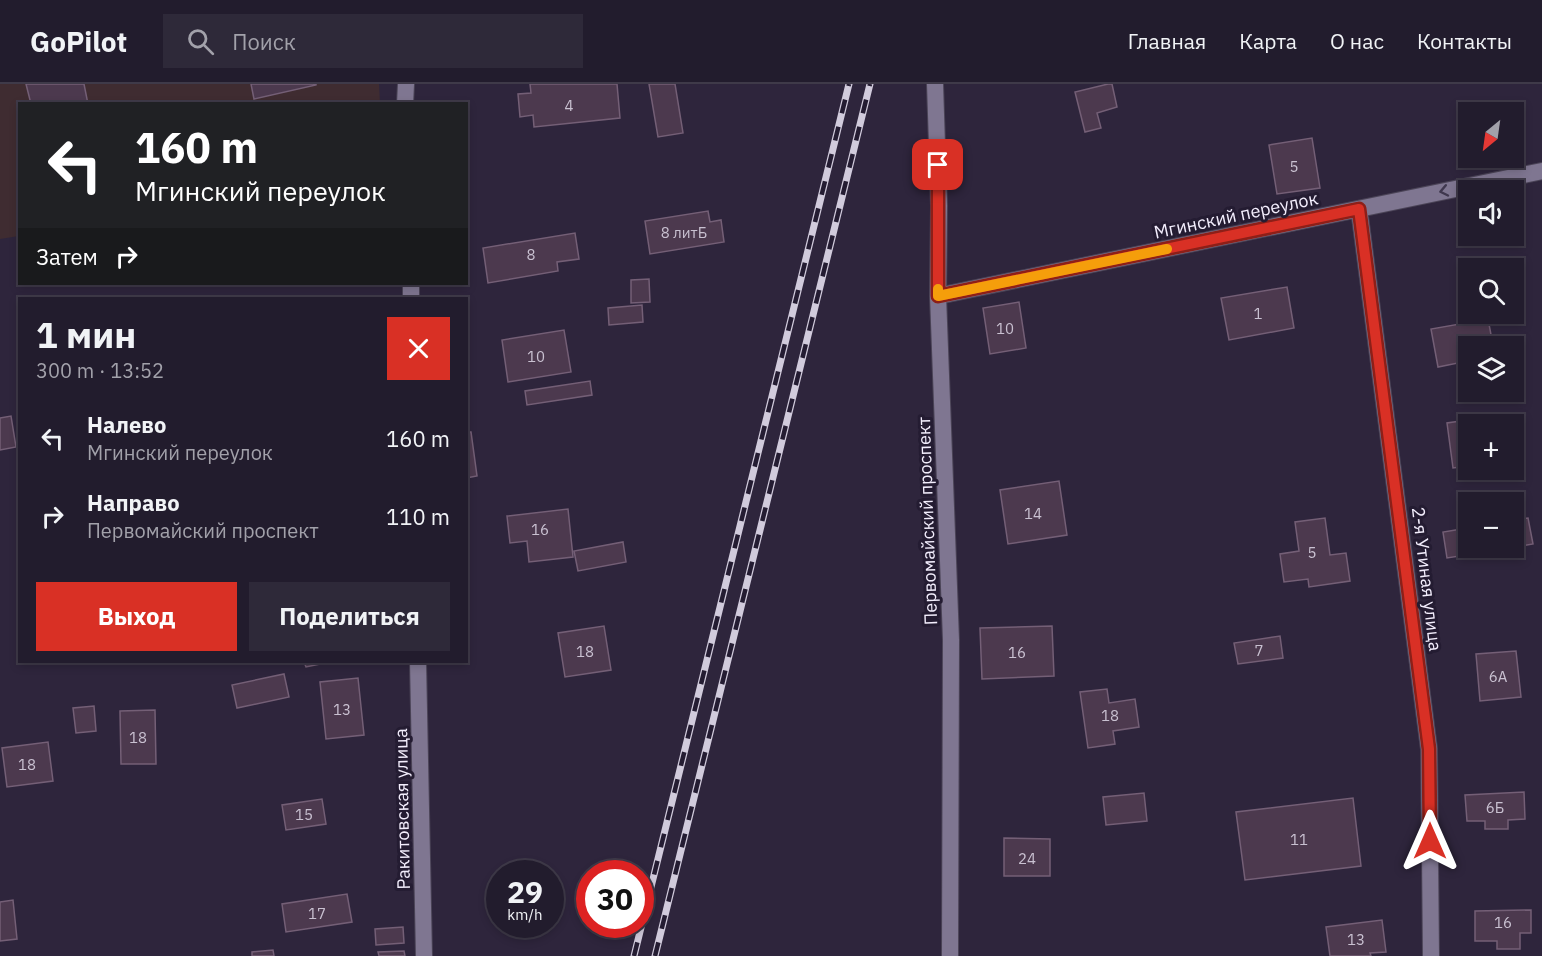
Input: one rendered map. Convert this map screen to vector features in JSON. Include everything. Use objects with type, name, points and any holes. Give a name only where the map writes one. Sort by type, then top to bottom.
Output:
[{"type":"street","points":[[405,102],[406,84]]},
{"type":"street","name":"Первомайский проспект","points":[[935,84],[939,206],[938,296],[951,640],[950,956]]},
{"type":"street","name":"Мгинский переулок","points":[[938,296],[1542,171]]},
{"type":"street","name":"2-я Утиная улица","points":[[1359,209],[1429,749],[1431,956]]},
{"type":"street","name":"Ракитовская улица","points":[[418,663],[424,956]]},
{"type":"shaded area","points":[[0,84],[379,84],[380,102],[18,102],[18,236],[0,239]]},
{"type":"building","points":[[26,84],[84,84],[88,102],[30,102]]},
{"type":"building","points":[[251,84],[316,84],[316,85],[254,99]]},
{"type":"building","points":[[530,84],[617,84],[620,118],[534,127],[533,115],[520,117],[518,94],[531,93]]},
{"type":"building","points":[[649,84],[675,84],[683,133],[658,137]]},
{"type":"building","points":[[1112,84],[1117,107],[1097,113],[1101,128],[1085,132],[1075,92]]},
{"type":"building","points":[[1312,138],[1320,188],[1277,194],[1269,145]]},
{"type":"building","points":[[708,211],[710,222],[721,220],[724,242],[650,254],[645,221]]},
{"type":"building","points":[[575,233],[579,259],[557,262],[558,271],[488,283],[483,248]]},
{"type":"building","points":[[649,279],[650,302],[631,303],[631,280]]},
{"type":"building","points":[[1287,287],[1294,328],[1229,340],[1221,298]]},
{"type":"building","points":[[1019,302],[1026,348],[990,354],[983,308]]},
{"type":"building","points":[[642,305],[643,322],[609,325],[608,308]]},
{"type":"building","points":[[1460,324],[1489,324],[1491,336],[1458,336],[1458,363],[1438,367],[1431,329]]},
{"type":"building","points":[[564,330],[571,372],[508,382],[502,340]]},
{"type":"building","points":[[590,381],[592,395],[527,405],[525,391]]},
{"type":"building","points":[[11,416],[16,447],[0,450],[0,418]]},
{"type":"building","points":[[1458,421],[1458,467],[1453,468],[1447,423]]},
{"type":"building","points":[[468,432],[471,432],[477,476],[468,478]]},
{"type":"building","points":[[1059,481],[1067,535],[1008,544],[1000,490]]},
{"type":"building","points":[[568,509],[573,557],[529,562],[527,541],[510,543],[507,516]]},
{"type":"building","points":[[1325,518],[1330,555],[1346,553],[1350,581],[1309,587],[1308,579],[1284,582],[1280,554],[1299,551],[1295,522]]},
{"type":"building","points":[[1528,518],[1533,544],[1524,545],[1524,519]]},
{"type":"building","points":[[1458,530],[1458,556],[1447,558],[1443,532]]},
{"type":"building","points":[[623,542],[626,562],[578,571],[574,551]]},
{"type":"building","points":[[604,626],[611,670],[565,677],[558,633]]},
{"type":"building","points":[[1052,626],[1054,676],[982,679],[980,628]]},
{"type":"building","points":[[1280,636],[1283,658],[1238,664],[1234,643]]},
{"type":"building","points":[[1516,651],[1521,697],[1480,701],[1476,654]]},
{"type":"building","points":[[304,663],[325,663],[306,667]]},
{"type":"building","points":[[284,674],[289,697],[237,708],[232,685]]},
{"type":"building","points":[[358,678],[364,735],[326,739],[320,682]]},
{"type":"building","points":[[1107,689],[1109,703],[1135,699],[1139,727],[1113,731],[1115,744],[1088,748],[1080,692]]},
{"type":"building","points":[[94,706],[96,731],[76,733],[73,708]]},
{"type":"building","points":[[155,710],[156,764],[121,764],[120,711]]},
{"type":"building","points":[[48,742],[53,781],[7,787],[2,748]]},
{"type":"building","points":[[1524,792],[1525,819],[1508,820],[1508,829],[1485,829],[1485,821],[1467,821],[1465,795]]},
{"type":"building","points":[[1144,793],[1147,821],[1106,825],[1103,797]]},
{"type":"building","points":[[1353,798],[1361,866],[1245,880],[1236,812]]},
{"type":"building","points":[[322,799],[326,824],[286,830],[282,805]]},
{"type":"building","points":[[1004,838],[1050,839],[1050,876],[1004,876]]},
{"type":"building","points":[[347,894],[352,922],[286,932],[282,904]]},
{"type":"building","points":[[13,900],[17,939],[0,941],[0,902]]},
{"type":"building","points":[[1531,910],[1531,933],[1520,933],[1520,949],[1497,949],[1497,941],[1475,941],[1475,911]]},
{"type":"building","points":[[1382,920],[1386,952],[1370,953],[1371,956],[1330,956],[1326,927]]},
{"type":"building","points":[[403,927],[404,943],[376,945],[375,929]]},
{"type":"building","points":[[273,950],[274,956],[252,956],[252,952]]},
{"type":"building","points":[[404,951],[405,956],[379,956],[378,952]]},
{"type":"railway","points":[[634,956],[849,84]]},
{"type":"railway","points":[[655,956],[870,84]]},
{"type":"slow traffic","points":[[938,289],[938,296],[1167,249]]},
{"type":"route","points":[[938,165],[938,296],[1359,209],[1429,749],[1430,841]]}]
